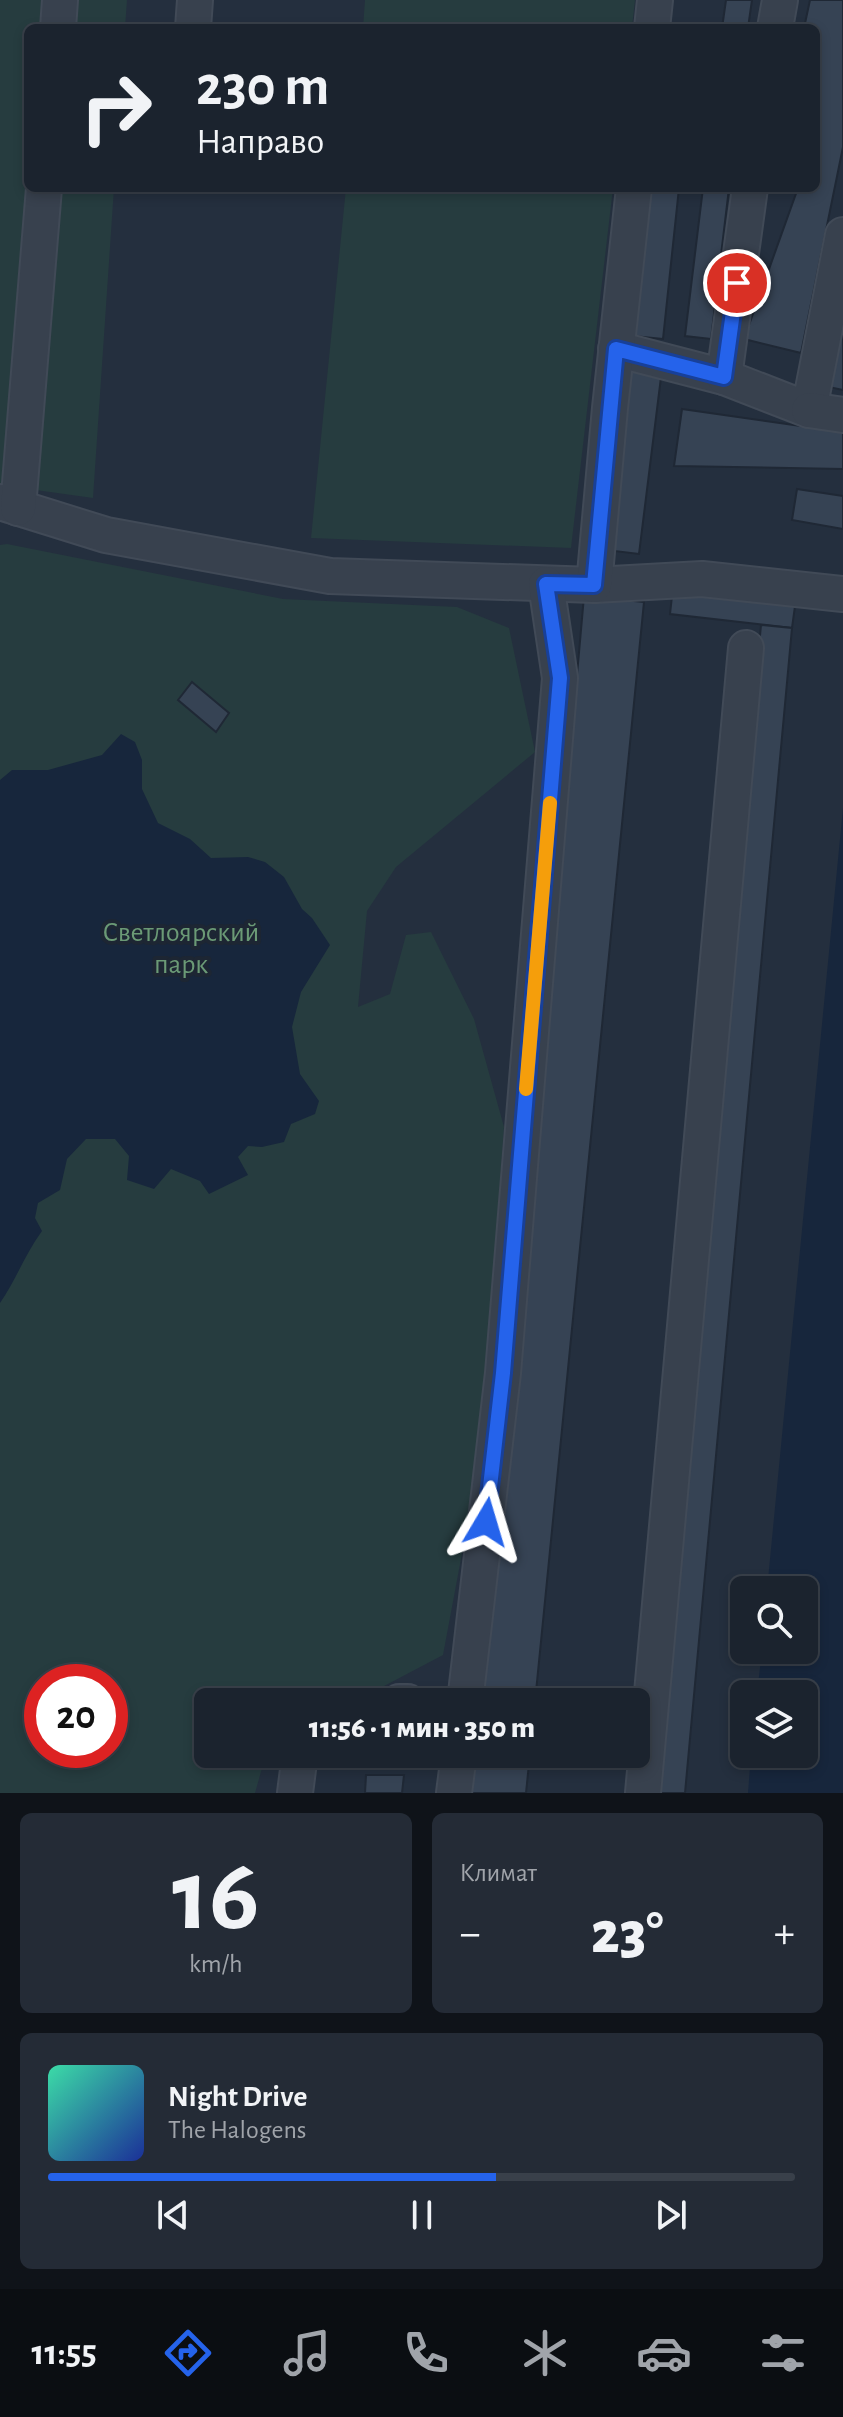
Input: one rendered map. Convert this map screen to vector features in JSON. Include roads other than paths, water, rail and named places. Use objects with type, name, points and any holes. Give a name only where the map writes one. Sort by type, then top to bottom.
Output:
[{"type":"street","points":[[58,24],[60,0]]},
{"type":"street","points":[[193,24],[195,0]]},
{"type":"street","points":[[652,24],[655,0]]},
{"type":"street","points":[[776,24],[780,0]]},
{"type":"street","points":[[44,192],[9,505],[106,535],[330,576],[594,585],[702,579],[843,594]]},
{"type":"street","points":[[594,585],[634,192]]},
{"type":"street","points":[[724,377],[749,192]]},
{"type":"street","points":[[809,410],[843,235]]},
{"type":"street","points":[[616,349],[724,377],[809,410],[843,415]]},
{"type":"street","points":[[467,1688],[503,1373],[560,678],[546,584]]},
{"type":"street","points":[[643,1793],[746,648]]},
{"type":"street","points":[[295,1793],[298,1768]]},
{"type":"street","points":[[454,1793],[457,1768]]},
{"type":"water","points":[[121,734],[135,742],[142,760],[142,789],[158,823],[190,839],[211,858],[248,857],[265,862],[284,877],[302,909],[330,945],[301,992],[292,1027],[300,1074],[319,1101],[315,1114],[291,1124],[284,1142],[262,1147],[248,1146],[238,1157],[248,1175],[209,1194],[200,1181],[171,1169],[154,1189],[127,1180],[129,1156],[115,1139],[86,1139],[67,1159],[60,1190],[38,1203],[35,1218],[42,1231],[0,1303],[0,780],[12,770],[48,770],[102,755]]},
{"type":"water","points":[[843,808],[843,1793],[748,1793],[750,1768],[818,1768],[818,1680],[759,1680],[760,1664],[818,1664],[818,1576],[768,1576]]},
{"type":"park label","name":"Светлоярский парк","points":[[181,947]]}]
